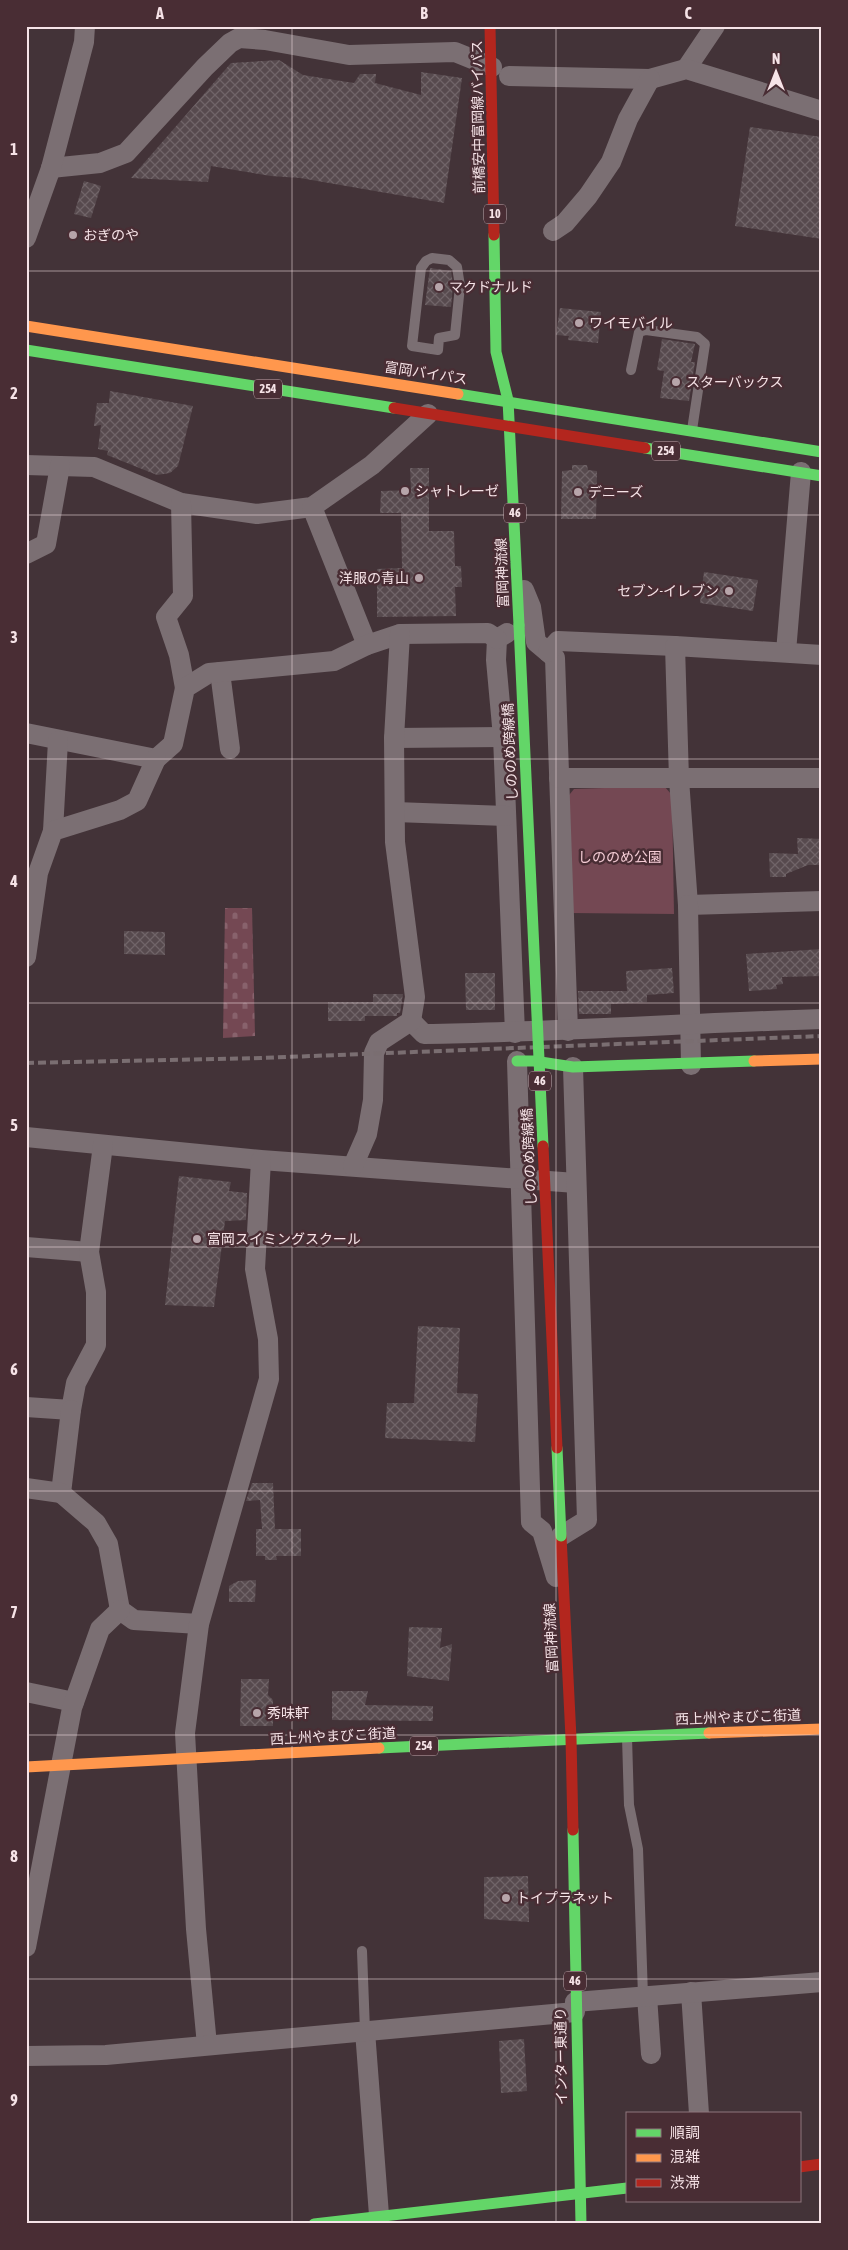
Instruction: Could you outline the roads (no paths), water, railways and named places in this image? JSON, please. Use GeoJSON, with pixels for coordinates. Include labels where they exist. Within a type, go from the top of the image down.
{"type":"FeatureCollection","features":[{"type":"Feature","properties":{"kind":"main road","name":"前橋安中富岡線バイパス"},"geometry":{"type":"LineString","coordinates":[[490,26],[505,73],[496,352],[508,400]]}},
{"type":"Feature","properties":{"kind":"main road","name":"富岡バイパス"},"geometry":{"type":"LineString","coordinates":[[26,326],[508,400],[822,452]]}},
{"type":"Feature","properties":{"kind":"main road","name":"254"},"geometry":{"type":"LineString","coordinates":[[26,350],[822,476]]}},
{"type":"Feature","properties":{"kind":"main road"},"geometry":{"type":"LineString","coordinates":[[508,400],[513,366]]}},
{"type":"Feature","properties":{"kind":"main road","name":"富岡神流線"},"geometry":{"type":"LineString","coordinates":[[508,400],[519,625]]}},
{"type":"Feature","properties":{"kind":"main road","name":"しののめ跨線橋"},"geometry":{"type":"LineString","coordinates":[[519,625],[561,1536]]}},
{"type":"Feature","properties":{"kind":"main road"},"geometry":{"type":"LineString","coordinates":[[517,1061],[534,1061],[573,1067],[691,1065],[822,1059]]}},
{"type":"Feature","properties":{"kind":"main road","name":"富岡神流線"},"geometry":{"type":"LineString","coordinates":[[561,1536],[571,1738]]}},
{"type":"Feature","properties":{"kind":"main road","name":"西上州やまびこ街道"},"geometry":{"type":"LineString","coordinates":[[26,1767],[571,1738],[822,1729]]}},
{"type":"Feature","properties":{"kind":"main road","name":"インター東通り"},"geometry":{"type":"LineString","coordinates":[[571,1738],[580,2224]]}},
{"type":"Feature","properties":{"kind":"main road"},"geometry":{"type":"LineString","coordinates":[[800,2167],[822,2164]]}},
{"type":"Feature","properties":{"kind":"main road"},"geometry":{"type":"LineString","coordinates":[[314,2224],[379,2215],[626,2188]]}},
{"type":"Feature","properties":{"kind":"street"},"geometry":{"type":"LineString","coordinates":[[26,238],[51,168],[84,42],[85,26]]}},
{"type":"Feature","properties":{"kind":"street"},"geometry":{"type":"LineString","coordinates":[[686,69],[715,26]]}},
{"type":"Feature","properties":{"kind":"street"},"geometry":{"type":"LineString","coordinates":[[51,168],[100,164],[126,153],[204,67],[230,43],[239,38],[265,40],[349,55],[455,52],[505,73],[650,80],[686,69],[822,111]]}},
{"type":"Feature","properties":{"kind":"street"},"geometry":{"type":"LineString","coordinates":[[553,231],[565,223],[588,196],[611,162],[628,120],[650,80]]}},
{"type":"Feature","properties":{"kind":"street"},"geometry":{"type":"LineString","coordinates":[[26,464],[94,467],[181,503],[257,514],[312,507],[372,465],[428,414]]}},
{"type":"Feature","properties":{"kind":"street"},"geometry":{"type":"LineString","coordinates":[[26,554],[46,544],[60,466]]}},
{"type":"Feature","properties":{"kind":"street"},"geometry":{"type":"LineString","coordinates":[[786,652],[801,472]]}},
{"type":"Feature","properties":{"kind":"street"},"geometry":{"type":"LineString","coordinates":[[53,830],[120,810],[138,801],[156,759],[173,744],[186,688],[179,656],[166,617],[183,596],[181,503]]}},
{"type":"Feature","properties":{"kind":"street"},"geometry":{"type":"LineString","coordinates":[[312,507],[367,645]]}},
{"type":"Feature","properties":{"kind":"street"},"geometry":{"type":"LineString","coordinates":[[518,577],[531,607],[536,642],[555,658],[568,1031]]}},
{"type":"Feature","properties":{"kind":"street"},"geometry":{"type":"LineString","coordinates":[[497,639],[519,625]]}},
{"type":"Feature","properties":{"kind":"street"},"geometry":{"type":"LineString","coordinates":[[186,688],[209,673],[334,660],[367,645],[400,634],[488,633],[497,639]]}},
{"type":"Feature","properties":{"kind":"street"},"geometry":{"type":"LineString","coordinates":[[354,1166],[367,1134],[372,1100],[374,1053],[379,1042],[411,1021],[415,997],[395,842],[394,738],[400,634]]}},
{"type":"Feature","properties":{"kind":"street"},"geometry":{"type":"LineString","coordinates":[[497,639],[496,660],[503,737],[515,1032]]}},
{"type":"Feature","properties":{"kind":"street"},"geometry":{"type":"LineString","coordinates":[[548,652],[558,641],[822,655]]}},
{"type":"Feature","properties":{"kind":"street"},"geometry":{"type":"LineString","coordinates":[[675,646],[679,779],[688,905],[691,1065]]}},
{"type":"Feature","properties":{"kind":"street"},"geometry":{"type":"LineString","coordinates":[[220,672],[230,749]]}},
{"type":"Feature","properties":{"kind":"street"},"geometry":{"type":"LineString","coordinates":[[26,733],[58,741],[156,759]]}},
{"type":"Feature","properties":{"kind":"street"},"geometry":{"type":"LineString","coordinates":[[394,738],[503,737]]}},
{"type":"Feature","properties":{"kind":"street"},"geometry":{"type":"LineString","coordinates":[[26,957],[29,922],[38,873],[53,830],[58,741]]}},
{"type":"Feature","properties":{"kind":"street"},"geometry":{"type":"LineString","coordinates":[[559,778],[822,778]]}},
{"type":"Feature","properties":{"kind":"street"},"geometry":{"type":"LineString","coordinates":[[395,812],[506,816]]}},
{"type":"Feature","properties":{"kind":"street"},"geometry":{"type":"LineString","coordinates":[[688,905],[822,901]]}},
{"type":"Feature","properties":{"kind":"street"},"geometry":{"type":"LineString","coordinates":[[411,1021],[424,1034],[568,1031],[689,1023],[822,1018]]}},
{"type":"Feature","properties":{"kind":"street"},"geometry":{"type":"LineString","coordinates":[[517,1061],[531,1522],[542,1531],[565,1608]]}},
{"type":"Feature","properties":{"kind":"street"},"geometry":{"type":"LineString","coordinates":[[561,1536],[587,1520],[573,1067]]}},
{"type":"Feature","properties":{"kind":"street"},"geometry":{"type":"LineString","coordinates":[[26,1137],[261,1160],[576,1184]]}},
{"type":"Feature","properties":{"kind":"street"},"geometry":{"type":"LineString","coordinates":[[61,1493],[76,1383],[96,1346],[96,1292],[89,1252],[104,1145]]}},
{"type":"Feature","properties":{"kind":"street"},"geometry":{"type":"LineString","coordinates":[[207,2046],[196,1929],[185,1760],[186,1724],[199,1624],[269,1379],[268,1339],[255,1269],[261,1160]]}},
{"type":"Feature","properties":{"kind":"street"},"geometry":{"type":"LineString","coordinates":[[26,1247],[89,1252]]}},
{"type":"Feature","properties":{"kind":"street"},"geometry":{"type":"LineString","coordinates":[[26,1407],[71,1410]]}},
{"type":"Feature","properties":{"kind":"street"},"geometry":{"type":"LineString","coordinates":[[26,1488],[61,1493],[96,1523],[108,1544],[120,1610],[134,1620],[199,1624]]}},
{"type":"Feature","properties":{"kind":"street"},"geometry":{"type":"LineString","coordinates":[[26,1947],[60,1765],[74,1702],[100,1630],[120,1610]]}},
{"type":"Feature","properties":{"kind":"street"},"geometry":{"type":"LineString","coordinates":[[26,1692],[74,1702]]}},
{"type":"Feature","properties":{"kind":"street"},"geometry":{"type":"LineString","coordinates":[[26,2056],[106,2055],[207,2046],[365,2031],[575,2007],[645,1996],[822,1982]]}},
{"type":"Feature","properties":{"kind":"street"},"geometry":{"type":"LineString","coordinates":[[690,1992],[699,2112]]}},
{"type":"Feature","properties":{"kind":"street"},"geometry":{"type":"LineString","coordinates":[[645,1996],[651,2054]]}},
{"type":"Feature","properties":{"kind":"street"},"geometry":{"type":"LineString","coordinates":[[365,2031],[379,2215]]}},
{"type":"Feature","properties":{"kind":"lane"},"geometry":{"type":"LineString","coordinates":[[432,258],[449,260],[457,267],[459,277],[455,334],[439,338],[438,350],[412,346],[421,268],[426,261],[432,258]]}},
{"type":"Feature","properties":{"kind":"lane"},"geometry":{"type":"LineString","coordinates":[[631,370],[639,332],[646,330],[698,337],[706,344],[692,430]]}},
{"type":"Feature","properties":{"kind":"lane"},"geometry":{"type":"LineString","coordinates":[[627,1736],[628,1805],[638,1849],[645,1996]]}},
{"type":"Feature","properties":{"kind":"lane"},"geometry":{"type":"LineString","coordinates":[[362,1951],[365,2031]]}},
{"type":"Feature","properties":{"kind":"railway"},"geometry":{"type":"LineString","coordinates":[[26,1063],[261,1058],[822,1036]]}},
{"type":"Feature","properties":{"kind":"place","name":"おぎのや"},"geometry":{"type":"Point","coordinates":[73,235]}},
{"type":"Feature","properties":{"kind":"place","name":"マクドナルド"},"geometry":{"type":"Point","coordinates":[439,287]}},
{"type":"Feature","properties":{"kind":"place","name":"ワイモバイル"},"geometry":{"type":"Point","coordinates":[579,323]}},
{"type":"Feature","properties":{"kind":"place","name":"スターバックス"},"geometry":{"type":"Point","coordinates":[676,382]}},
{"type":"Feature","properties":{"kind":"place","name":"シャトレーゼ"},"geometry":{"type":"Point","coordinates":[405,491]}},
{"type":"Feature","properties":{"kind":"place","name":"デニーズ"},"geometry":{"type":"Point","coordinates":[578,492]}},
{"type":"Feature","properties":{"kind":"place","name":"洋服の青山"},"geometry":{"type":"Point","coordinates":[419,578]}},
{"type":"Feature","properties":{"kind":"place","name":"セブン-イレブン"},"geometry":{"type":"Point","coordinates":[729,591]}},
{"type":"Feature","properties":{"kind":"place","name":"富岡スイミングスクール"},"geometry":{"type":"Point","coordinates":[197,1239]}},
{"type":"Feature","properties":{"kind":"place","name":"秀味軒"},"geometry":{"type":"Point","coordinates":[257,1713]}},
{"type":"Feature","properties":{"kind":"place","name":"トイプラネット"},"geometry":{"type":"Point","coordinates":[506,1898]}},
{"type":"Feature","properties":{"kind":"park label","name":"しののめ公園"},"geometry":{"type":"Point","coordinates":[620,857]}}]}
